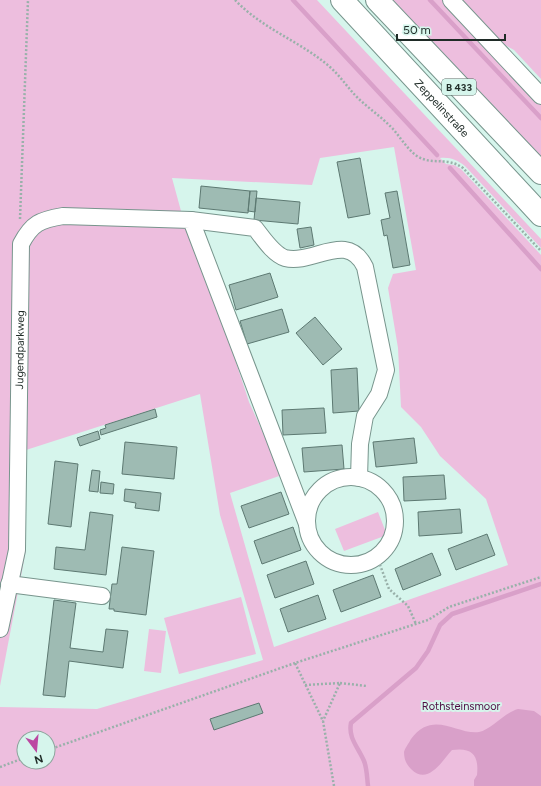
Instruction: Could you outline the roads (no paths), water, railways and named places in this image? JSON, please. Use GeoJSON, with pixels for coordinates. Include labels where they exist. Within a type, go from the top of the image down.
{"type":"FeatureCollection","features":[{"type":"Feature","properties":{"kind":"highway","name":"Zeppelinstraße"},"geometry":{"type":"LineString","coordinates":[[342,0],[541,215]]}},
{"type":"Feature","properties":{"kind":"highway","name":"B 433"},"geometry":{"type":"LineString","coordinates":[[377,0],[541,173]]}},
{"type":"Feature","properties":{"kind":"street"},"geometry":{"type":"LineString","coordinates":[[451,0],[541,96]]}},
{"type":"Feature","properties":{"kind":"street","name":"Jugendparkweg"},"geometry":{"type":"LineString","coordinates":[[0,629],[16,550],[21,244],[28,230],[37,223],[63,216],[188,220]]}},
{"type":"Feature","properties":{"kind":"street"},"geometry":{"type":"LineString","coordinates":[[307,524],[308,509],[315,496],[325,485],[338,478],[352,477],[359,478],[367,479],[380,487],[390,498],[395,511],[396,526],[392,540],[384,553],[377,558],[358,566],[343,566],[329,560],[318,551],[310,538],[307,524],[188,220],[255,228],[271,248],[284,257],[299,259],[331,250],[348,250],[360,257],[365,267],[386,370],[379,394],[365,416],[360,444],[359,478]]}},
{"type":"Feature","properties":{"kind":"street"},"geometry":{"type":"LineString","coordinates":[[9,584],[102,596]]}},
{"type":"Feature","properties":{"kind":"waterway"},"geometry":{"type":"LineString","coordinates":[[293,0],[437,155]]}},
{"type":"Feature","properties":{"kind":"waterway"},"geometry":{"type":"LineString","coordinates":[[430,0],[541,118]]}},
{"type":"Feature","properties":{"kind":"waterway"},"geometry":{"type":"LineString","coordinates":[[450,168],[541,269]]}},
{"type":"Feature","properties":{"kind":"waterway"},"geometry":{"type":"LineString","coordinates":[[368,786],[365,764],[352,738],[350,728],[351,723],[416,668],[428,651],[440,625],[452,614],[541,584]]}},
{"type":"Feature","properties":{"kind":"park label","name":"Rothsteinsmoor"},"geometry":{"type":"Point","coordinates":[461,706]}}]}
